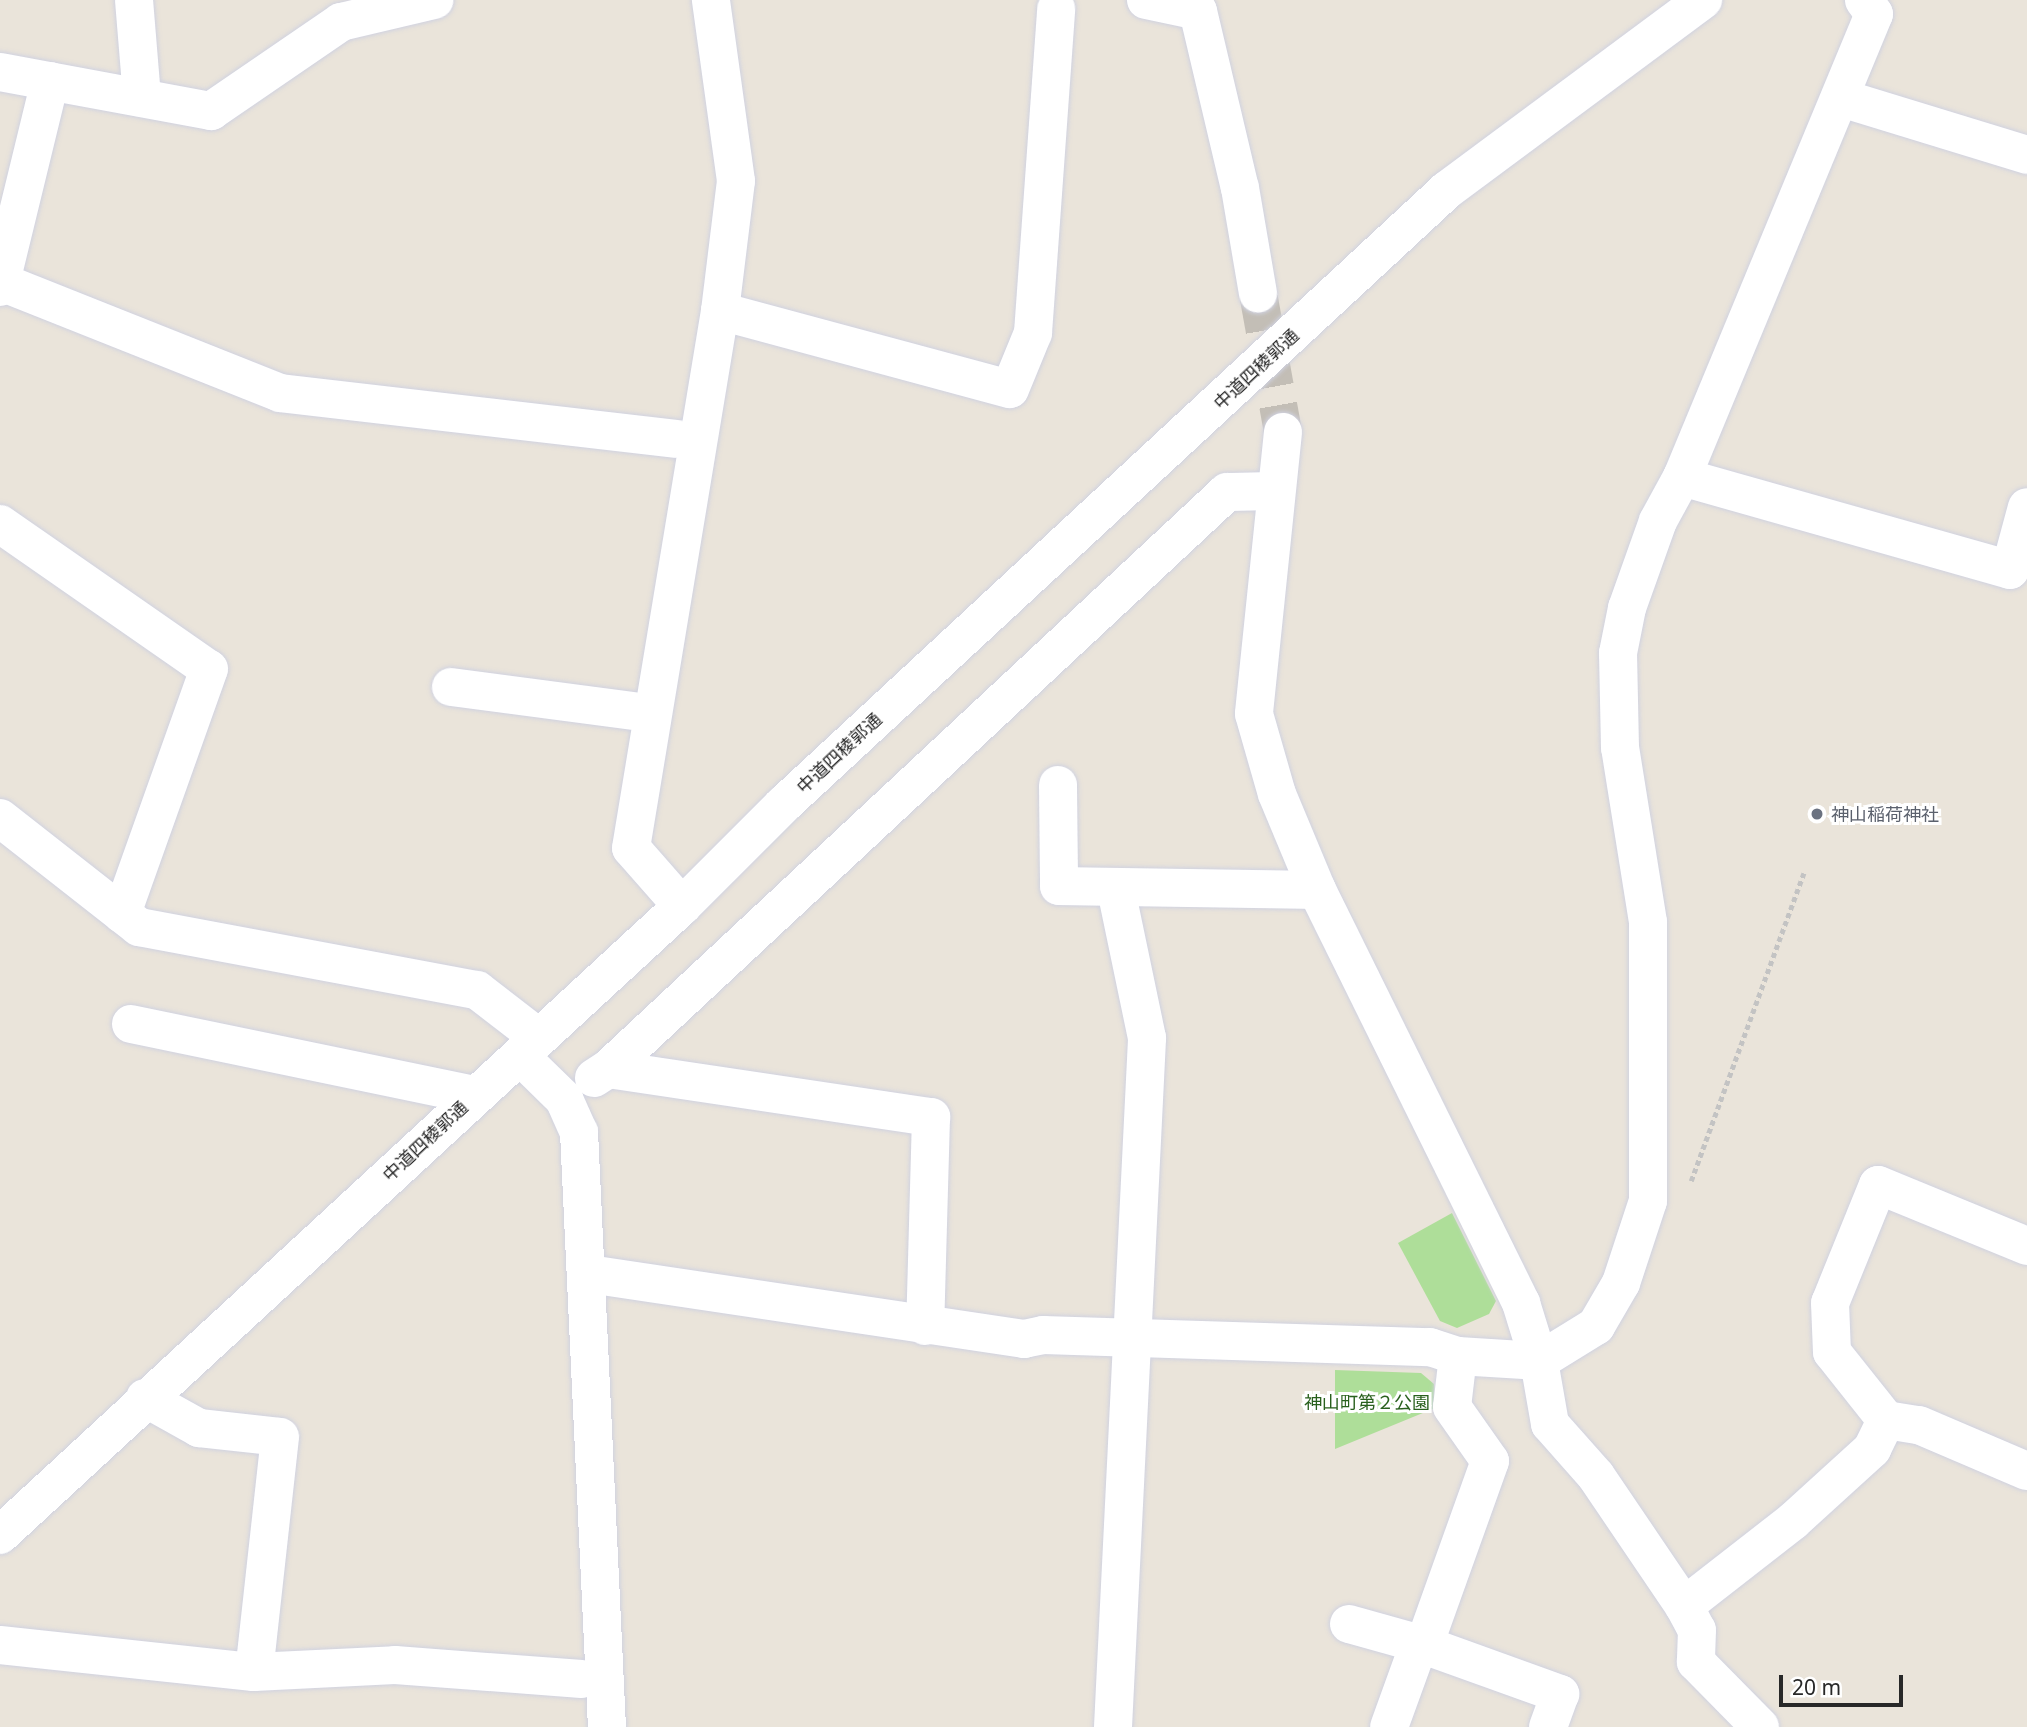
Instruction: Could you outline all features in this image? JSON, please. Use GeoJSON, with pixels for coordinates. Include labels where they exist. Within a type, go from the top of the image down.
{"type":"FeatureCollection","features":[{"type":"Feature","properties":{"kind":"street"},"geometry":{"type":"LineString","coordinates":[[134,0],[142,98]]}},
{"type":"Feature","properties":{"kind":"street"},"geometry":{"type":"LineString","coordinates":[[0,72],[211,111],[341,22],[434,0]]}},
{"type":"Feature","properties":{"kind":"street"},"geometry":{"type":"LineString","coordinates":[[682,906],[631,848],[720,311],[736,181],[712,0]]}},
{"type":"Feature","properties":{"kind":"street"},"geometry":{"type":"LineString","coordinates":[[1146,0],[1198,11],[1240,188],[1258,293]]}},
{"type":"Feature","properties":{"kind":"street","name":"中道四稜郭通"},"geometry":{"type":"LineString","coordinates":[[0,1535],[145,1398],[682,906],[783,805],[1447,190],[1703,0]]}},
{"type":"Feature","properties":{"kind":"street"},"geometry":{"type":"LineString","coordinates":[[589,1274],[1024,1339],[1043,1335],[1430,1347],[1458,1356],[1539,1361],[1596,1326],[1621,1283],[1648,1201],[1648,922],[1620,748],[1618,653],[1627,608],[1658,520],[1682,477],[1874,14],[1864,0]]}},
{"type":"Feature","properties":{"kind":"street"},"geometry":{"type":"LineString","coordinates":[[720,311],[1010,389],[1033,333],[1056,9]]}},
{"type":"Feature","properties":{"kind":"street"},"geometry":{"type":"LineString","coordinates":[[50,81],[0,285],[280,393],[676,439]]}},
{"type":"Feature","properties":{"kind":"street"},"geometry":{"type":"LineString","coordinates":[[1841,98],[2027,155]]}},
{"type":"Feature","properties":{"kind":"street"},"geometry":{"type":"LineString","coordinates":[[1283,432],[1254,714],[1277,794],[1317,890],[1521,1303],[1539,1361],[1550,1424],[1596,1476],[1684,1606],[1697,1630],[1696,1662],[1759,1727]]}},
{"type":"Feature","properties":{"kind":"street"},"geometry":{"type":"LineString","coordinates":[[1682,477],[2010,570],[2027,507]]}},
{"type":"Feature","properties":{"kind":"street"},"geometry":{"type":"LineString","coordinates":[[564,1099],[608,1069],[1227,492],[1276,491]]}},
{"type":"Feature","properties":{"kind":"street"},"geometry":{"type":"LineString","coordinates":[[0,524],[209,669],[122,914]]}},
{"type":"Feature","properties":{"kind":"street"},"geometry":{"type":"LineString","coordinates":[[451,687],[633,711]]}},
{"type":"Feature","properties":{"kind":"street"},"geometry":{"type":"LineString","coordinates":[[1058,785],[1059,886],[1116,889],[1317,890]]}},
{"type":"Feature","properties":{"kind":"street"},"geometry":{"type":"LineString","coordinates":[[0,818],[139,927],[477,990],[529,1047],[564,1099],[579,1132],[589,1274],[607,1727]]}},
{"type":"Feature","properties":{"kind":"street"},"geometry":{"type":"LineString","coordinates":[[1113,1727],[1147,1038],[1116,889]]}},
{"type":"Feature","properties":{"kind":"street"},"geometry":{"type":"LineString","coordinates":[[131,1024],[475,1095]]}},
{"type":"Feature","properties":{"kind":"street"},"geometry":{"type":"LineString","coordinates":[[608,1069],[932,1117],[925,1326]]}},
{"type":"Feature","properties":{"kind":"street"},"geometry":{"type":"LineString","coordinates":[[2027,1246],[1878,1185],[1830,1303],[1832,1352],[1886,1420],[1919,1425],[2027,1471]]}},
{"type":"Feature","properties":{"kind":"street"},"geometry":{"type":"LineString","coordinates":[[1389,1727],[1413,1658],[1424,1645],[1490,1461],[1452,1407],[1458,1356]]}},
{"type":"Feature","properties":{"kind":"street"},"geometry":{"type":"LineString","coordinates":[[145,1398],[199,1428],[280,1437],[254,1672]]}},
{"type":"Feature","properties":{"kind":"street"},"geometry":{"type":"LineString","coordinates":[[1684,1606],[1793,1521],[1872,1450],[1886,1420]]}},
{"type":"Feature","properties":{"kind":"street"},"geometry":{"type":"LineString","coordinates":[[1349,1624],[1424,1645],[1560,1694],[1548,1727]]}},
{"type":"Feature","properties":{"kind":"street"},"geometry":{"type":"LineString","coordinates":[[0,1645],[254,1672],[395,1665],[581,1679]]}},
{"type":"Feature","properties":{"kind":"path"},"geometry":{"type":"LineString","coordinates":[[1689,1185],[1804,873]]}},
{"type":"Feature","properties":{"kind":"green space"},"geometry":{"type":"Polygon","coordinates":[[[1452,1213],[1496,1301],[1489,1314],[1457,1328],[1440,1321],[1398,1243],[1452,1213]]]}},
{"type":"Feature","properties":{"kind":"green space","name":"神山町第２公園"},"geometry":{"type":"Polygon","coordinates":[[[1335,1370],[1421,1373],[1434,1384],[1435,1408],[1335,1449],[1335,1370]]]}},
{"type":"Feature","properties":{"kind":"tunnel"},"geometry":{"type":"LineString","coordinates":[[1258,293],[1283,432]]}},
{"type":"Feature","properties":{"kind":"place","name":"神山稲荷神社"},"geometry":{"type":"Point","coordinates":[1817,814]}}]}
